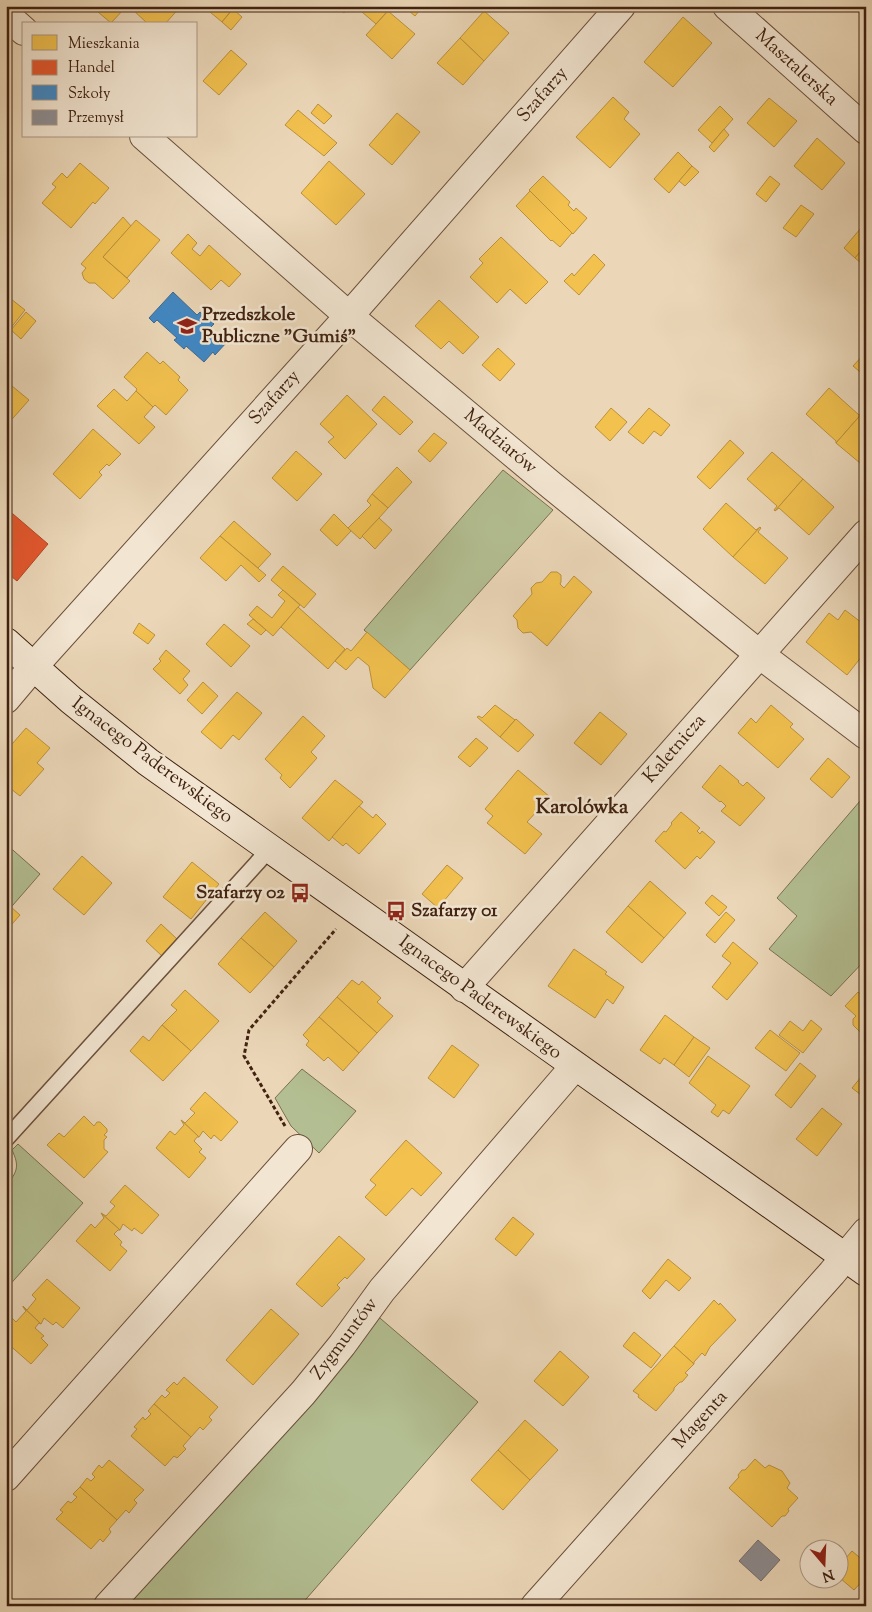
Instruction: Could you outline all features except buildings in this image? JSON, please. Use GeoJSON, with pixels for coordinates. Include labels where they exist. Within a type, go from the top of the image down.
{"type":"FeatureCollection","features":[{"type":"Feature","properties":{"kind":"street","name":"Szafarzy"},"geometry":{"type":"LineString","coordinates":[[6,699],[349,316],[621,6]]}},
{"type":"Feature","properties":{"kind":"street","name":"Masztalerska"},"geometry":{"type":"LineString","coordinates":[[726,6],[866,130]]}},
{"type":"Feature","properties":{"kind":"street"},"geometry":{"type":"LineString","coordinates":[[6,16],[22,29]]}},
{"type":"Feature","properties":{"kind":"street","name":"Madziarów"},"geometry":{"type":"LineString","coordinates":[[146,138],[349,316],[551,485],[759,654],[866,735]]}},
{"type":"Feature","properties":{"kind":"street","name":"Kaletnicza"},"geometry":{"type":"LineString","coordinates":[[464,988],[866,534]]}},
{"type":"Feature","properties":{"kind":"street","name":"Ignacego Paderewskiego"},"geometry":{"type":"LineString","coordinates":[[6,642],[33,667],[148,762],[855,1265]]}},
{"type":"Feature","properties":{"kind":"street","name":"Zygmuntów"},"geometry":{"type":"LineString","coordinates":[[108,1606],[303,1393],[342,1345],[382,1290],[575,1066]]}},
{"type":"Feature","properties":{"kind":"street"},"geometry":{"type":"LineString","coordinates":[[6,1477],[298,1150]]}},
{"type":"Feature","properties":{"kind":"street","name":"Magenta"},"geometry":{"type":"LineString","coordinates":[[541,1603],[855,1265],[866,1232]]}},
{"type":"Feature","properties":{"kind":"lane"},"geometry":{"type":"LineString","coordinates":[[6,1139],[270,848]]}},
{"type":"Feature","properties":{"kind":"path"},"geometry":{"type":"LineString","coordinates":[[298,1150],[244,1056],[249,1030],[342,922]]}},
{"type":"Feature","properties":{"kind":"green space"},"geometry":{"type":"Polygon","coordinates":[[[503,470],[553,510],[410,670],[364,630],[503,470]]]}},
{"type":"Feature","properties":{"kind":"green space"},"geometry":{"type":"Polygon","coordinates":[[[866,794],[866,959],[831,996],[769,949],[797,916],[777,898],[866,794]]]}},
{"type":"Feature","properties":{"kind":"green space"},"geometry":{"type":"Polygon","coordinates":[[[6,844],[40,874],[6,913],[6,844]]]}},
{"type":"Feature","properties":{"kind":"green space"},"geometry":{"type":"Polygon","coordinates":[[[302,1069],[356,1111],[319,1153],[291,1126],[275,1098],[302,1069]]]}},
{"type":"Feature","properties":{"kind":"green space"},"geometry":{"type":"Polygon","coordinates":[[[18,1144],[83,1203],[6,1289],[6,1186],[16,1169],[17,1165],[12,1150],[18,1144]]]}},
{"type":"Feature","properties":{"kind":"green space"},"geometry":{"type":"Polygon","coordinates":[[[374,1313],[478,1402],[300,1606],[127,1606],[374,1313]]]}},
{"type":"Feature","properties":{"kind":"place","name":"Przedszkole Publiczne \"Gumiś\""},"geometry":{"type":"Point","coordinates":[187,326]}},
{"type":"Feature","properties":{"kind":"place","name":"Szafarzy 02"},"geometry":{"type":"Point","coordinates":[300,893]}},
{"type":"Feature","properties":{"kind":"place","name":"Szafarzy 01"},"geometry":{"type":"Point","coordinates":[396,911]}},
{"type":"Feature","properties":{"kind":"district","name":"Karolówka"},"geometry":{"type":"Point","coordinates":[582,808]}}]}
